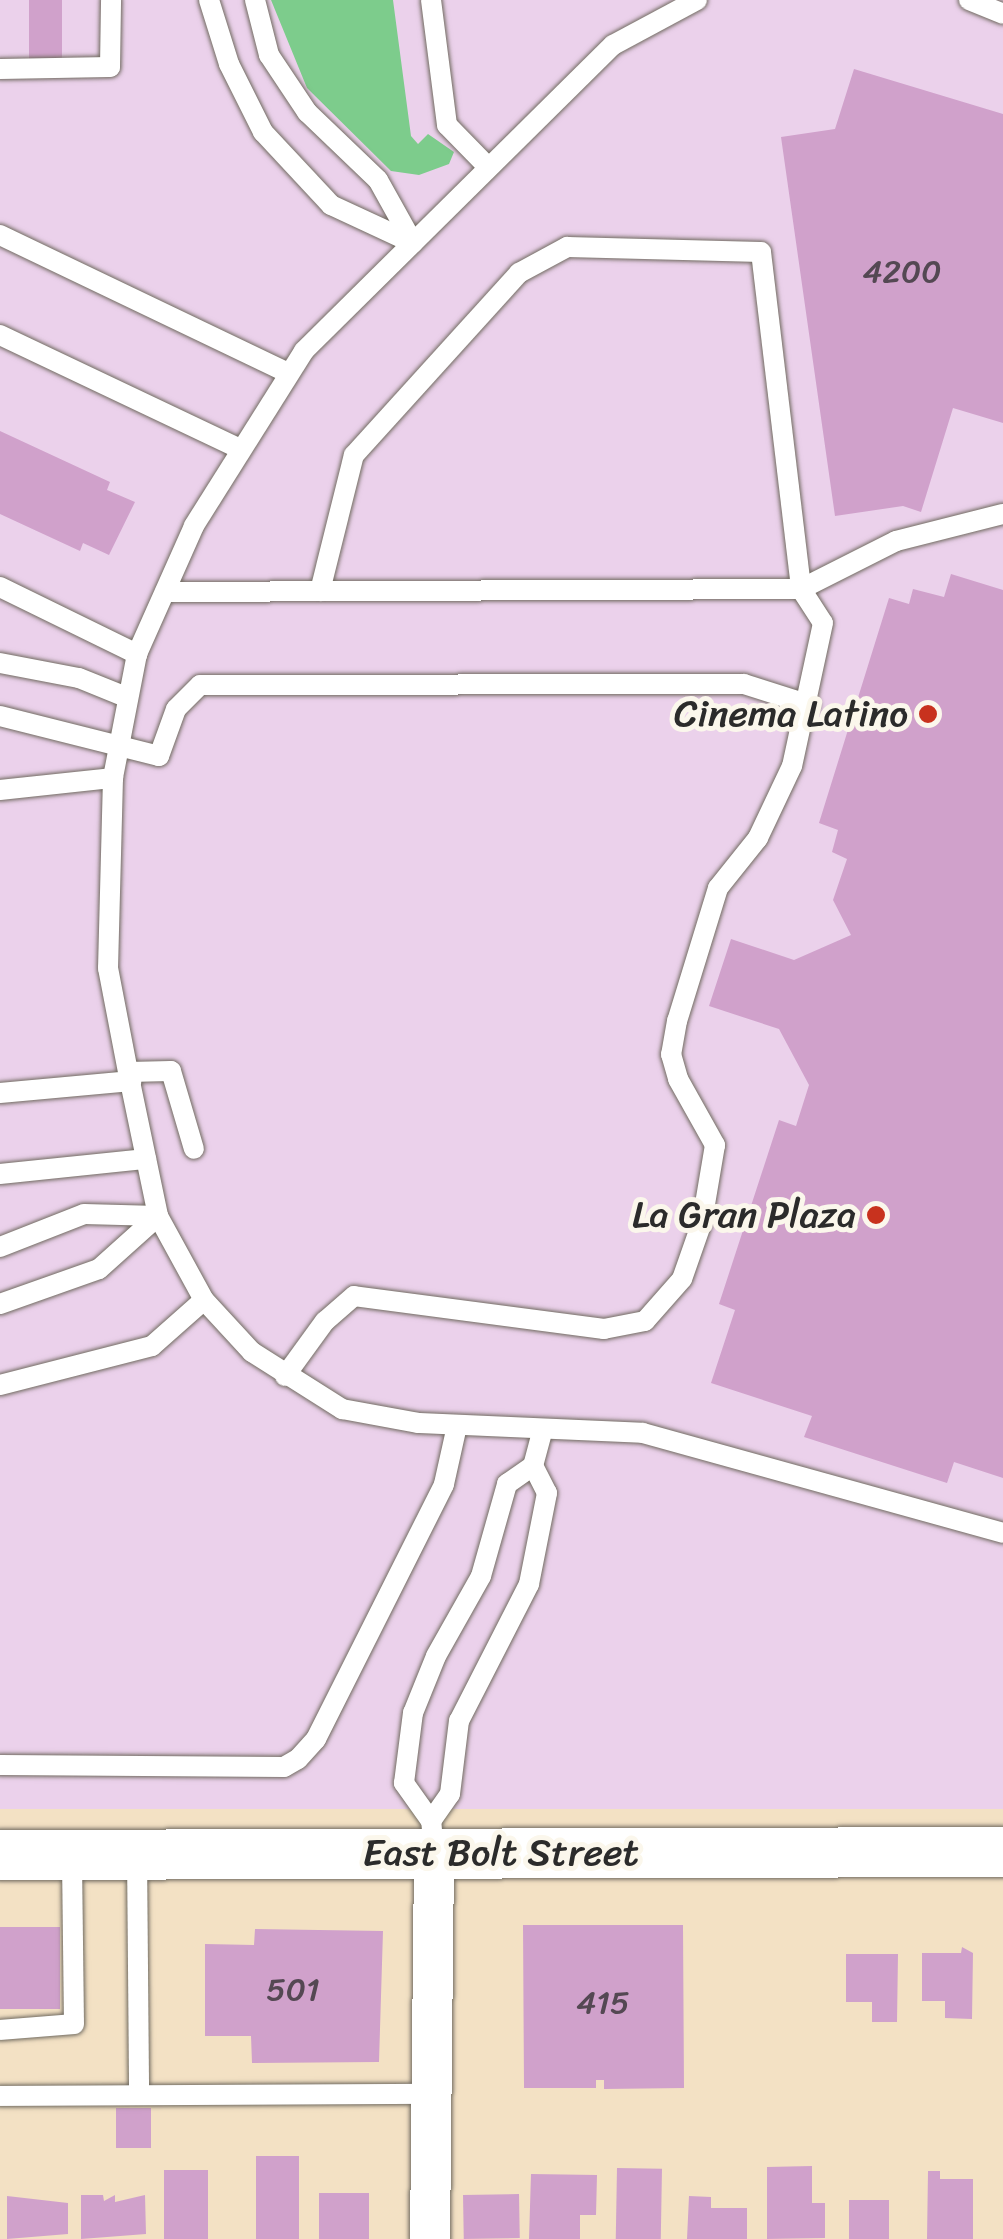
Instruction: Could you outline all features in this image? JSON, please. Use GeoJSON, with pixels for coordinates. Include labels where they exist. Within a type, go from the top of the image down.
{"type":"FeatureCollection","features":[{"type":"Feature","properties":{"kind":"street","name":"East Bolt Street"},"geometry":{"type":"LineString","coordinates":[[0,1855],[136,1853],[432,1837],[1003,1852]]}},
{"type":"Feature","properties":{"kind":"street"},"geometry":{"type":"LineString","coordinates":[[430,2239],[432,1837]]}},
{"type":"Feature","properties":{"kind":"lane"},"geometry":{"type":"LineString","coordinates":[[0,69],[110,66],[112,0]]}},
{"type":"Feature","properties":{"kind":"lane"},"geometry":{"type":"LineString","coordinates":[[209,0],[229,64],[263,132],[331,204],[412,243]]}},
{"type":"Feature","properties":{"kind":"lane"},"geometry":{"type":"LineString","coordinates":[[254,0],[269,55],[307,112],[378,180],[412,243]]}},
{"type":"Feature","properties":{"kind":"lane"},"geometry":{"type":"LineString","coordinates":[[431,0],[446,126],[487,166]]}},
{"type":"Feature","properties":{"kind":"lane"},"geometry":{"type":"LineString","coordinates":[[698,0],[616,42],[487,166],[288,372],[238,448],[165,592],[136,654],[113,778],[108,968],[146,1160],[158,1216],[204,1300],[252,1352],[342,1410],[456,1426],[643,1433],[1003,1534]]}},
{"type":"Feature","properties":{"kind":"lane"},"geometry":{"type":"LineString","coordinates":[[970,0],[1003,14]]}},
{"type":"Feature","properties":{"kind":"lane"},"geometry":{"type":"LineString","coordinates":[[0,235],[288,372]]}},
{"type":"Feature","properties":{"kind":"lane"},"geometry":{"type":"LineString","coordinates":[[285,1376],[325,1321],[354,1296],[604,1328],[645,1321],[682,1279],[702,1222],[715,1145],[678,1079],[671,1054],[677,1021],[718,888],[758,838],[792,766],[810,705],[823,623],[801,589],[761,252],[566,247],[519,273],[354,455],[320,591]]}},
{"type":"Feature","properties":{"kind":"lane"},"geometry":{"type":"LineString","coordinates":[[0,335],[238,448]]}},
{"type":"Feature","properties":{"kind":"lane"},"geometry":{"type":"LineString","coordinates":[[165,592],[801,589],[896,540],[1003,514]]}},
{"type":"Feature","properties":{"kind":"lane"},"geometry":{"type":"LineString","coordinates":[[0,588],[136,654]]}},
{"type":"Feature","properties":{"kind":"lane"},"geometry":{"type":"LineString","coordinates":[[0,663],[79,678],[126,697]]}},
{"type":"Feature","properties":{"kind":"lane"},"geometry":{"type":"LineString","coordinates":[[0,716],[158,756],[180,702],[200,685],[744,684],[810,705]]}},
{"type":"Feature","properties":{"kind":"lane"},"geometry":{"type":"LineString","coordinates":[[0,790],[113,778]]}},
{"type":"Feature","properties":{"kind":"lane"},"geometry":{"type":"LineString","coordinates":[[0,1093],[171,1071],[194,1149]]}},
{"type":"Feature","properties":{"kind":"lane"},"geometry":{"type":"LineString","coordinates":[[0,1174],[146,1160]]}},
{"type":"Feature","properties":{"kind":"lane"},"geometry":{"type":"LineString","coordinates":[[0,1246],[84,1214],[158,1216]]}},
{"type":"Feature","properties":{"kind":"lane"},"geometry":{"type":"LineString","coordinates":[[0,1304],[99,1268],[158,1216]]}},
{"type":"Feature","properties":{"kind":"lane"},"geometry":{"type":"LineString","coordinates":[[0,1384],[152,1346],[204,1300]]}},
{"type":"Feature","properties":{"kind":"lane"},"geometry":{"type":"LineString","coordinates":[[0,1765],[284,1767],[298,1759],[316,1739],[444,1484],[456,1426]]}},
{"type":"Feature","properties":{"kind":"lane"},"geometry":{"type":"LineString","coordinates":[[432,1837],[404,1784],[413,1713],[436,1656],[482,1576],[507,1484],[533,1466],[542,1432]]}},
{"type":"Feature","properties":{"kind":"lane"},"geometry":{"type":"LineString","coordinates":[[432,1837],[450,1794],[459,1721],[529,1584],[546,1493],[533,1466]]}},
{"type":"Feature","properties":{"kind":"lane"},"geometry":{"type":"LineString","coordinates":[[136,1853],[140,2095]]}},
{"type":"Feature","properties":{"kind":"lane"},"geometry":{"type":"LineString","coordinates":[[0,2030],[74,2024],[72,1854]]}},
{"type":"Feature","properties":{"kind":"lane"},"geometry":{"type":"LineString","coordinates":[[0,2096],[431,2094]]}},
{"type":"Feature","properties":{"kind":"shaded area","name":"La Gran Plaza"},"geometry":{"type":"Polygon","coordinates":[[[0,0],[1003,0],[1003,1809],[0,1809],[0,0]]]}},
{"type":"Feature","properties":{"kind":"green space"},"geometry":{"type":"Polygon","coordinates":[[[271,0],[393,0],[411,136],[418,144],[428,134],[454,152],[449,164],[419,175],[391,171],[307,88],[271,0]]]}},
{"type":"Feature","properties":{"kind":"building"},"geometry":{"type":"Polygon","coordinates":[[[29,0],[62,0],[62,62],[29,62],[29,0]]]}},
{"type":"Feature","properties":{"kind":"building"},"geometry":{"type":"Polygon","coordinates":[[[854,69],[1003,114],[1003,423],[953,408],[921,512],[903,506],[835,516],[781,137],[835,129],[854,69]]]}},
{"type":"Feature","properties":{"kind":"building"},"geometry":{"type":"Polygon","coordinates":[[[0,431],[110,482],[107,490],[135,502],[109,555],[83,543],[80,551],[0,514],[0,431]]]}},
{"type":"Feature","properties":{"kind":"building","name":"La Gran Plaza"},"geometry":{"type":"Polygon","coordinates":[[[951,574],[1003,590],[1003,1478],[954,1462],[947,1483],[804,1437],[812,1416],[711,1383],[735,1310],[719,1304],[779,1120],[796,1126],[809,1085],[779,1029],[709,1006],[731,939],[794,960],[851,935],[833,900],[847,859],[832,852],[838,830],[819,823],[889,598],[909,604],[913,589],[944,597],[951,574]]]}},
{"type":"Feature","properties":{"kind":"building"},"geometry":{"type":"Polygon","coordinates":[[[523,1925],[683,1925],[684,2088],[604,2089],[604,2080],[596,2080],[596,2088],[524,2088],[523,1925]]]}},
{"type":"Feature","properties":{"kind":"building"},"geometry":{"type":"Polygon","coordinates":[[[0,1927],[60,1927],[60,2009],[0,2009],[0,1927]]]}},
{"type":"Feature","properties":{"kind":"building"},"geometry":{"type":"Polygon","coordinates":[[[255,1929],[383,1931],[379,2062],[252,2063],[251,2036],[205,2036],[205,1944],[254,1945],[255,1929]]]}},
{"type":"Feature","properties":{"kind":"building"},"geometry":{"type":"Polygon","coordinates":[[[962,1947],[973,1953],[972,2019],[945,2018],[945,2001],[922,2001],[922,1953],[961,1953],[962,1947]]]}},
{"type":"Feature","properties":{"kind":"building"},"geometry":{"type":"Polygon","coordinates":[[[846,1954],[898,1954],[897,2022],[872,2022],[872,2002],[846,2002],[846,1954]]]}},
{"type":"Feature","properties":{"kind":"building"},"geometry":{"type":"Polygon","coordinates":[[[116,2108],[151,2108],[151,2148],[116,2148],[116,2108]]]}},
{"type":"Feature","properties":{"kind":"building"},"geometry":{"type":"Polygon","coordinates":[[[256,2156],[299,2156],[299,2239],[256,2239],[256,2156]]]}},
{"type":"Feature","properties":{"kind":"building"},"geometry":{"type":"Polygon","coordinates":[[[812,2166],[812,2203],[825,2203],[825,2238],[767,2239],[767,2167],[812,2166]]]}},
{"type":"Feature","properties":{"kind":"building"},"geometry":{"type":"Polygon","coordinates":[[[617,2168],[662,2169],[661,2239],[616,2239],[617,2168]]]}},
{"type":"Feature","properties":{"kind":"building"},"geometry":{"type":"Polygon","coordinates":[[[164,2170],[208,2170],[208,2239],[164,2239],[164,2170]]]}},
{"type":"Feature","properties":{"kind":"building"},"geometry":{"type":"Polygon","coordinates":[[[928,2171],[940,2171],[940,2179],[973,2179],[973,2239],[927,2239],[928,2171]]]}},
{"type":"Feature","properties":{"kind":"building"},"geometry":{"type":"Polygon","coordinates":[[[531,2174],[597,2175],[596,2215],[580,2215],[580,2239],[529,2239],[531,2174]]]}},
{"type":"Feature","properties":{"kind":"building"},"geometry":{"type":"Polygon","coordinates":[[[319,2193],[369,2193],[369,2239],[319,2239],[319,2193]]]}},
{"type":"Feature","properties":{"kind":"building"},"geometry":{"type":"Polygon","coordinates":[[[519,2194],[520,2238],[464,2239],[463,2195],[519,2194]]]}},
{"type":"Feature","properties":{"kind":"building"},"geometry":{"type":"Polygon","coordinates":[[[81,2195],[103,2195],[104,2201],[115,2195],[115,2202],[145,2195],[146,2234],[81,2239],[81,2195]]]}},
{"type":"Feature","properties":{"kind":"building"},"geometry":{"type":"Polygon","coordinates":[[[7,2196],[68,2203],[68,2234],[7,2239],[7,2196]]]}},
{"type":"Feature","properties":{"kind":"building"},"geometry":{"type":"Polygon","coordinates":[[[689,2196],[711,2197],[711,2208],[747,2208],[747,2239],[687,2239],[689,2196]]]}},
{"type":"Feature","properties":{"kind":"building"},"geometry":{"type":"Polygon","coordinates":[[[849,2200],[889,2200],[889,2239],[849,2239],[849,2200]]]}},
{"type":"Feature","properties":{"kind":"place","name":"Cinema Latino"},"geometry":{"type":"Point","coordinates":[928,714]}},
{"type":"Feature","properties":{"kind":"place","name":"La Gran Plaza"},"geometry":{"type":"Point","coordinates":[876,1215]}}]}
